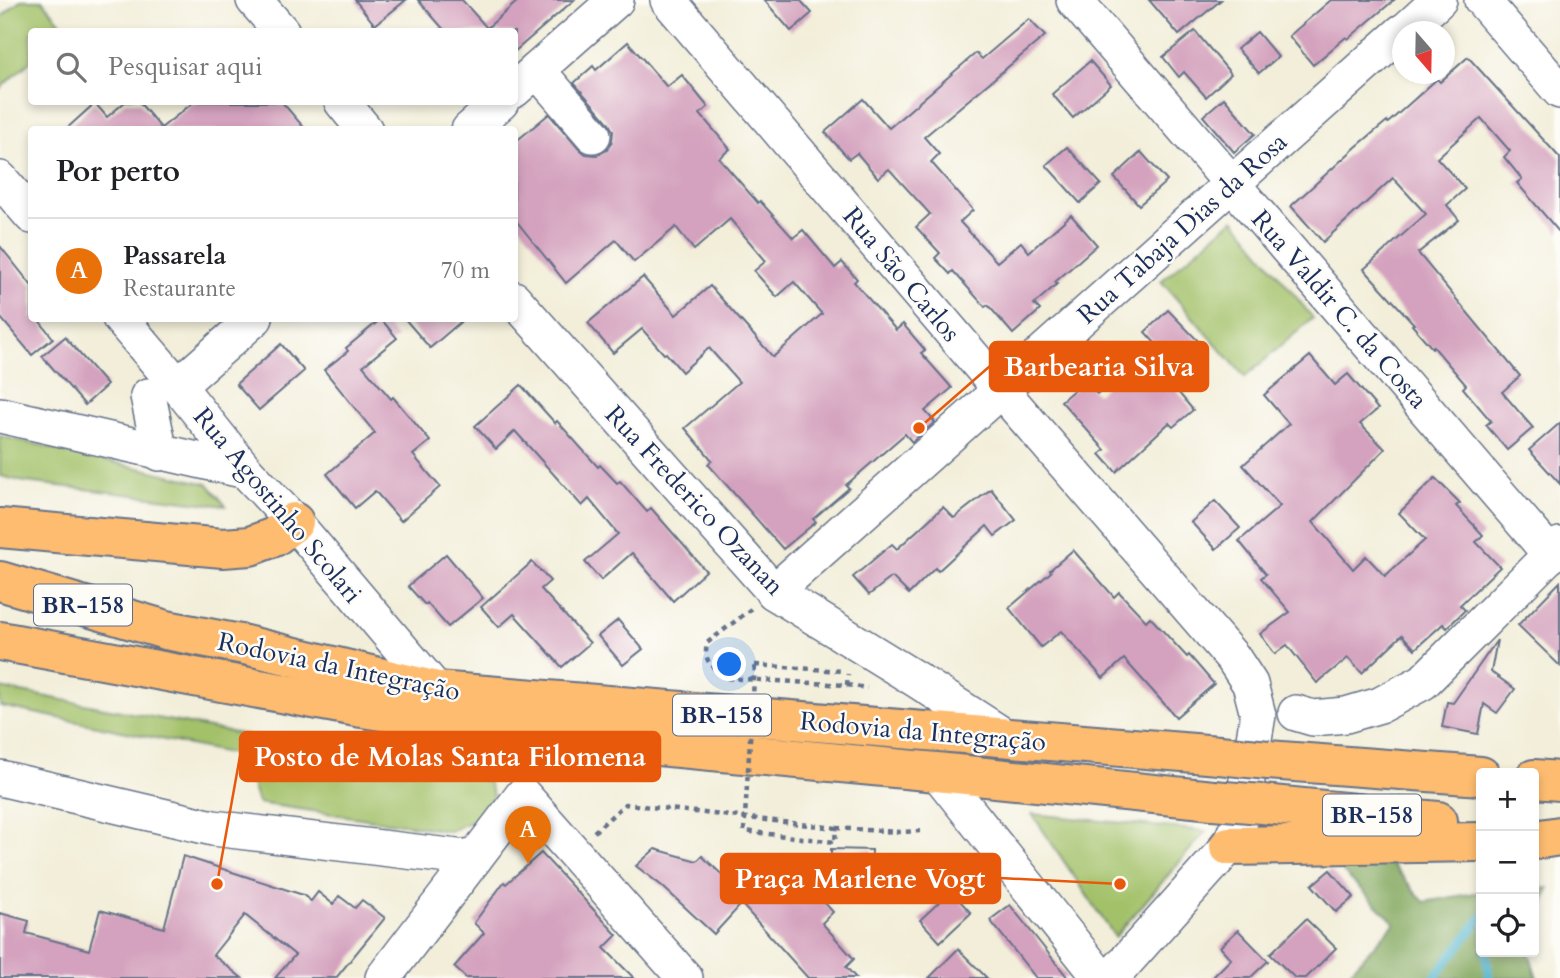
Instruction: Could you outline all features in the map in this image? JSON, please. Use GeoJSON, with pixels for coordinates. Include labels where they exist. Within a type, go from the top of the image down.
{"type":"FeatureCollection","features":[{"type":"Feature","properties":{"kind":"highway"},"geometry":{"type":"LineString","coordinates":[[0,528],[223,548],[250,546],[274,537],[294,522]]}},
{"type":"Feature","properties":{"kind":"highway","name":"Rodovia da Integração"},"geometry":{"type":"LineString","coordinates":[[0,581],[166,630],[245,645],[437,691],[1268,761],[1476,776]]}},
{"type":"Feature","properties":{"kind":"highway","name":"Rodovia da Integração"},"geometry":{"type":"LineString","coordinates":[[0,641],[362,708],[538,735],[1476,825]]}},
{"type":"Feature","properties":{"kind":"highway"},"geometry":{"type":"LineString","coordinates":[[1539,779],[1560,781]]}},
{"type":"Feature","properties":{"kind":"highway"},"geometry":{"type":"LineString","coordinates":[[1539,830],[1560,834]]}},
{"type":"Feature","properties":{"kind":"highway"},"geometry":{"type":"LineString","coordinates":[[1539,839],[1560,834]]}},
{"type":"Feature","properties":{"kind":"highway"},"geometry":{"type":"LineString","coordinates":[[1229,846],[1476,842]]}},
{"type":"Feature","properties":{"kind":"street"},"geometry":{"type":"LineString","coordinates":[[254,0],[278,28]]}},
{"type":"Feature","properties":{"kind":"street"},"geometry":{"type":"LineString","coordinates":[[593,135],[526,80],[616,0]]}},
{"type":"Feature","properties":{"kind":"street","name":"Rua São Carlos"},"geometry":{"type":"LineString","coordinates":[[668,0],[1233,658],[1250,684],[1258,715],[1240,821],[1229,846]]}},
{"type":"Feature","properties":{"kind":"street","name":"Rua Valdir C. da Costa"},"geometry":{"type":"LineString","coordinates":[[1074,0],[1232,184],[1555,550]]}},
{"type":"Feature","properties":{"kind":"street","name":"Rua Tabaja Dias da Rosa"},"geometry":{"type":"LineString","coordinates":[[1415,21],[1439,0]]}},
{"type":"Feature","properties":{"kind":"street"},"geometry":{"type":"LineString","coordinates":[[1482,0],[1560,91]]}},
{"type":"Feature","properties":{"kind":"street","name":"Rua Tabaja Dias da Rosa"},"geometry":{"type":"LineString","coordinates":[[774,592],[1392,42]]}},
{"type":"Feature","properties":{"kind":"street"},"geometry":{"type":"LineString","coordinates":[[344,105],[362,126]]}},
{"type":"Feature","properties":{"kind":"street"},"geometry":{"type":"LineString","coordinates":[[474,126],[498,105]]}},
{"type":"Feature","properties":{"kind":"street"},"geometry":{"type":"LineString","coordinates":[[0,179],[28,211]]}},
{"type":"Feature","properties":{"kind":"street","name":"Rua Frederico Ozanan"},"geometry":{"type":"LineString","coordinates":[[518,304],[774,592],[1007,738]]}},
{"type":"Feature","properties":{"kind":"street","name":"Rua Agostinho Scolari"},"geometry":{"type":"LineString","coordinates":[[122,322],[163,391],[246,471],[294,522],[437,691]]}},
{"type":"Feature","properties":{"kind":"street"},"geometry":{"type":"LineString","coordinates":[[160,453],[163,391],[250,322]]}},
{"type":"Feature","properties":{"kind":"street"},"geometry":{"type":"LineString","coordinates":[[0,415],[246,471]]}},
{"type":"Feature","properties":{"kind":"street"},"geometry":{"type":"LineString","coordinates":[[1304,715],[1346,715],[1380,705],[1423,682],[1555,550]]}},
{"type":"Feature","properties":{"kind":"street"},"geometry":{"type":"LineString","coordinates":[[937,772],[1101,978]]}},
{"type":"Feature","properties":{"kind":"street"},"geometry":{"type":"LineString","coordinates":[[0,778],[213,828],[474,859]]}},
{"type":"Feature","properties":{"kind":"street"},"geometry":{"type":"LineString","coordinates":[[383,978],[523,795],[685,978]]}},
{"type":"Feature","properties":{"kind":"street"},"geometry":{"type":"LineString","coordinates":[[1111,978],[1229,846]]}},
{"type":"Feature","properties":{"kind":"path"},"geometry":{"type":"LineString","coordinates":[[774,592],[707,643],[705,654],[710,665],[725,678],[745,679],[758,680],[848,685],[848,672],[755,665],[754,679],[754,692],[744,831],[835,842],[836,828]]}},
{"type":"Feature","properties":{"kind":"path"},"geometry":{"type":"LineString","coordinates":[[572,852],[625,804],[836,828],[920,831]]}},
{"type":"Feature","properties":{"kind":"green space"},"geometry":{"type":"Polygon","coordinates":[[[21,0],[42,0],[65,28],[28,28],[28,64],[0,88],[0,18],[21,0]]]}},
{"type":"Feature","properties":{"kind":"green space"},"geometry":{"type":"Polygon","coordinates":[[[1234,219],[1313,318],[1245,377],[1161,281],[1234,219]]]}},
{"type":"Feature","properties":{"kind":"green space"},"geometry":{"type":"Polygon","coordinates":[[[0,436],[208,484],[226,506],[25,482],[0,476],[0,436]]]}},
{"type":"Feature","properties":{"kind":"green space"},"geometry":{"type":"Polygon","coordinates":[[[0,688],[488,781],[493,795],[480,818],[449,831],[258,803],[243,756],[0,706],[0,688]]]}},
{"type":"Feature","properties":{"kind":"green space"},"geometry":{"type":"Polygon","coordinates":[[[1032,814],[1206,831],[1115,937],[1032,814]]]}},
{"type":"Feature","properties":{"kind":"green space"},"geometry":{"type":"Polygon","coordinates":[[[1384,855],[1424,902],[1476,893],[1476,957],[1531,957],[1537,978],[1344,978],[1395,923],[1335,864],[1384,855]]]}},
{"type":"Feature","properties":{"kind":"green space"},"geometry":{"type":"Polygon","coordinates":[[[1539,888],[1549,888],[1539,918],[1539,888]]]}},
{"type":"Feature","properties":{"kind":"building"},"geometry":{"type":"Polygon","coordinates":[[[355,0],[406,0],[375,25],[355,0]]]}},
{"type":"Feature","properties":{"kind":"building"},"geometry":{"type":"Polygon","coordinates":[[[418,0],[462,0],[487,28],[442,28],[418,0]]]}},
{"type":"Feature","properties":{"kind":"building"},"geometry":{"type":"Polygon","coordinates":[[[519,0],[574,0],[518,49],[518,28],[487,28],[519,0]]]}},
{"type":"Feature","properties":{"kind":"building"},"geometry":{"type":"Polygon","coordinates":[[[764,0],[800,0],[812,13],[791,31],[764,0]]]}},
{"type":"Feature","properties":{"kind":"building"},"geometry":{"type":"Polygon","coordinates":[[[1149,0],[1221,0],[1179,35],[1149,0]]]}},
{"type":"Feature","properties":{"kind":"building"},"geometry":{"type":"Polygon","coordinates":[[[1331,0],[1394,0],[1313,65],[1289,36],[1331,0]]]}},
{"type":"Feature","properties":{"kind":"building"},"geometry":{"type":"Polygon","coordinates":[[[1029,19],[1045,36],[924,137],[939,154],[931,162],[973,210],[960,222],[997,262],[1021,242],[1029,252],[1071,215],[1097,245],[1034,304],[1040,310],[1013,334],[988,305],[985,307],[953,271],[950,274],[935,258],[940,253],[916,227],[930,214],[889,169],[878,178],[857,153],[849,159],[825,132],[863,99],[889,128],[976,53],[982,59],[1029,19]]]}},
{"type":"Feature","properties":{"kind":"building"},"geometry":{"type":"Polygon","coordinates":[[[1195,31],[1231,74],[1206,97],[1184,72],[1179,77],[1163,57],[1195,31]]]}},
{"type":"Feature","properties":{"kind":"building"},"geometry":{"type":"Polygon","coordinates":[[[1257,32],[1278,57],[1259,73],[1237,49],[1257,32]]]}},
{"type":"Feature","properties":{"kind":"building"},"geometry":{"type":"Polygon","coordinates":[[[628,42],[667,87],[682,75],[708,107],[700,114],[730,149],[719,158],[793,238],[803,230],[835,268],[842,262],[857,279],[854,282],[896,330],[903,324],[925,350],[921,353],[952,388],[925,411],[935,422],[912,442],[905,434],[846,485],[849,488],[813,519],[816,522],[783,549],[708,464],[712,460],[685,428],[739,382],[709,348],[682,372],[642,329],[613,353],[588,323],[643,277],[676,315],[710,286],[773,357],[822,314],[794,282],[777,297],[754,271],[766,261],[730,219],[694,250],[676,227],[634,262],[616,240],[566,283],[518,223],[518,140],[549,114],[586,154],[597,155],[607,150],[612,141],[613,131],[608,122],[574,83],[593,66],[596,70],[628,42]]]}},
{"type":"Feature","properties":{"kind":"building"},"geometry":{"type":"Polygon","coordinates":[[[1468,57],[1560,158],[1560,233],[1517,183],[1522,179],[1504,157],[1510,151],[1481,118],[1437,158],[1465,189],[1447,205],[1459,220],[1418,253],[1520,376],[1502,392],[1533,428],[1507,450],[1486,425],[1491,421],[1463,388],[1466,385],[1364,269],[1426,214],[1393,178],[1323,242],[1291,206],[1431,84],[1455,84],[1455,69],[1468,57]]]}},
{"type":"Feature","properties":{"kind":"building"},"geometry":{"type":"Polygon","coordinates":[[[1090,61],[1111,85],[1073,118],[1052,94],[1090,61]]]}},
{"type":"Feature","properties":{"kind":"building"},"geometry":{"type":"Polygon","coordinates":[[[1224,98],[1255,134],[1234,152],[1203,116],[1224,98]]]}},
{"type":"Feature","properties":{"kind":"building"},"geometry":{"type":"Polygon","coordinates":[[[93,105],[97,105],[107,117],[121,105],[142,105],[159,126],[69,126],[93,105]]]}},
{"type":"Feature","properties":{"kind":"building"},"geometry":{"type":"Polygon","coordinates":[[[190,105],[285,105],[303,126],[164,126],[190,105]]]}},
{"type":"Feature","properties":{"kind":"building"},"geometry":{"type":"Polygon","coordinates":[[[1067,147],[1101,184],[1080,203],[1046,165],[1067,147]]]}},
{"type":"Feature","properties":{"kind":"building"},"geometry":{"type":"Polygon","coordinates":[[[1141,152],[1167,181],[1139,205],[1114,177],[1141,152]]]}},
{"type":"Feature","properties":{"kind":"building"},"geometry":{"type":"Polygon","coordinates":[[[0,246],[28,281],[28,322],[40,322],[53,338],[32,355],[0,317],[0,246]]]}},
{"type":"Feature","properties":{"kind":"building"},"geometry":{"type":"Polygon","coordinates":[[[1168,310],[1204,347],[1169,381],[1193,410],[1173,427],[1169,423],[1116,472],[1100,454],[1105,450],[1061,401],[1084,381],[1097,394],[1155,343],[1145,332],[1168,310]]]}},
{"type":"Feature","properties":{"kind":"building"},"geometry":{"type":"Polygon","coordinates":[[[377,322],[384,322],[397,338],[363,366],[430,441],[413,455],[440,487],[401,521],[375,491],[355,508],[327,474],[375,433],[324,370],[348,351],[346,348],[377,322]]]}},
{"type":"Feature","properties":{"kind":"building"},"geometry":{"type":"Polygon","coordinates":[[[407,322],[460,322],[430,348],[407,322]]]}},
{"type":"Feature","properties":{"kind":"building"},"geometry":{"type":"Polygon","coordinates":[[[65,337],[107,385],[85,405],[42,356],[65,337]]]}},
{"type":"Feature","properties":{"kind":"building"},"geometry":{"type":"Polygon","coordinates":[[[281,344],[304,371],[259,410],[236,384],[281,344]]]}},
{"type":"Feature","properties":{"kind":"building"},"geometry":{"type":"Polygon","coordinates":[[[1310,356],[1335,385],[1348,374],[1378,409],[1360,424],[1385,449],[1313,522],[1353,569],[1366,556],[1385,576],[1425,540],[1399,513],[1435,478],[1460,503],[1456,506],[1483,535],[1476,542],[1500,567],[1460,605],[1465,610],[1447,628],[1443,624],[1415,649],[1402,635],[1362,673],[1348,658],[1317,683],[1287,645],[1275,654],[1260,634],[1290,612],[1261,578],[1266,574],[1239,541],[1280,506],[1243,465],[1289,424],[1264,395],[1310,356]]]}},
{"type":"Feature","properties":{"kind":"building"},"geometry":{"type":"Polygon","coordinates":[[[521,385],[598,467],[600,465],[617,483],[620,481],[647,512],[651,508],[706,571],[673,601],[632,553],[601,580],[585,562],[618,534],[589,499],[582,506],[515,431],[496,449],[475,426],[521,385]]]}},
{"type":"Feature","properties":{"kind":"building"},"geometry":{"type":"Polygon","coordinates":[[[1560,423],[1560,484],[1529,450],[1560,423]]]}},
{"type":"Feature","properties":{"kind":"building"},"geometry":{"type":"Polygon","coordinates":[[[991,489],[1016,520],[995,536],[987,526],[938,571],[935,568],[909,594],[892,577],[869,595],[853,577],[892,544],[897,549],[943,507],[954,518],[991,489]]]}},
{"type":"Feature","properties":{"kind":"building"},"geometry":{"type":"Polygon","coordinates":[[[1215,501],[1240,528],[1216,549],[1191,522],[1215,501]]]}},
{"type":"Feature","properties":{"kind":"building"},"geometry":{"type":"Polygon","coordinates":[[[1073,550],[1114,597],[1119,592],[1146,621],[1150,617],[1214,684],[1176,717],[1124,659],[1103,678],[1061,631],[1041,647],[1009,608],[1073,550]]]}},
{"type":"Feature","properties":{"kind":"building"},"geometry":{"type":"Polygon","coordinates":[[[446,554],[483,598],[448,627],[408,586],[446,554]]]}},
{"type":"Feature","properties":{"kind":"building"},"geometry":{"type":"Polygon","coordinates":[[[532,562],[550,581],[541,589],[590,643],[562,667],[514,614],[499,627],[481,607],[532,562]]]}},
{"type":"Feature","properties":{"kind":"building"},"geometry":{"type":"Polygon","coordinates":[[[1560,582],[1560,666],[1518,625],[1560,582]]]}},
{"type":"Feature","properties":{"kind":"building"},"geometry":{"type":"Polygon","coordinates":[[[618,620],[643,649],[623,665],[598,636],[618,620]]]}},
{"type":"Feature","properties":{"kind":"building"},"geometry":{"type":"Polygon","coordinates":[[[1497,640],[1491,672],[1515,689],[1497,713],[1484,704],[1478,734],[1442,727],[1447,702],[1453,703],[1497,640]]]}},
{"type":"Feature","properties":{"kind":"building"},"geometry":{"type":"Polygon","coordinates":[[[655,849],[697,861],[702,856],[747,898],[714,934],[636,866],[655,849]]]}},
{"type":"Feature","properties":{"kind":"building"},"geometry":{"type":"Polygon","coordinates":[[[831,849],[872,850],[871,885],[831,885],[831,849]]]}},
{"type":"Feature","properties":{"kind":"building"},"geometry":{"type":"Polygon","coordinates":[[[541,853],[617,935],[604,948],[634,978],[466,978],[454,967],[484,933],[474,923],[504,882],[506,884],[541,853]]]}},
{"type":"Feature","properties":{"kind":"building"},"geometry":{"type":"Polygon","coordinates":[[[183,856],[303,895],[311,901],[318,892],[333,904],[339,896],[355,908],[362,900],[385,918],[336,978],[275,978],[295,955],[245,915],[213,955],[242,978],[0,978],[0,913],[29,921],[26,933],[89,950],[100,910],[164,928],[183,856]]]}},
{"type":"Feature","properties":{"kind":"building"},"geometry":{"type":"Polygon","coordinates":[[[791,865],[833,912],[822,923],[854,959],[846,967],[856,978],[808,978],[744,907],[791,865]]]}},
{"type":"Feature","properties":{"kind":"building"},"geometry":{"type":"Polygon","coordinates":[[[1330,870],[1354,897],[1336,912],[1312,885],[1330,870]]]}},
{"type":"Feature","properties":{"kind":"building"},"geometry":{"type":"Polygon","coordinates":[[[951,891],[971,913],[940,942],[920,920],[951,891]]]}},
{"type":"Feature","properties":{"kind":"building"},"geometry":{"type":"Polygon","coordinates":[[[1010,905],[1068,978],[1036,978],[990,920],[1010,905]]]}},
{"type":"Feature","properties":{"kind":"building"},"geometry":{"type":"Polygon","coordinates":[[[1306,919],[1336,948],[1306,978],[1295,978],[1270,954],[1306,919]]]}},
{"type":"Feature","properties":{"kind":"building"},"geometry":{"type":"Polygon","coordinates":[[[1238,930],[1268,961],[1250,978],[1212,978],[1231,959],[1220,947],[1238,930]]]}},
{"type":"Feature","properties":{"kind":"building"},"geometry":{"type":"Polygon","coordinates":[[[958,949],[987,978],[929,978],[958,949]]]}},
{"type":"Feature","properties":{"kind":"waterway"},"geometry":{"type":"LineString","coordinates":[[1434,978],[1476,924]]}},
{"type":"Feature","properties":{"kind":"waterway"},"geometry":{"type":"LineString","coordinates":[[1487,957],[1489,978]]}},
{"type":"Feature","properties":{"kind":"place","name":"Barbearia Silva"},"geometry":{"type":"Point","coordinates":[919,428]}},
{"type":"Feature","properties":{"kind":"place","name":"Passarela"},"geometry":{"type":"Point","coordinates":[528,864]}},
{"type":"Feature","properties":{"kind":"place","name":"Posto de Molas Santa Filomena"},"geometry":{"type":"Point","coordinates":[217,884]}},
{"type":"Feature","properties":{"kind":"place","name":"Praça Marlene Vogt"},"geometry":{"type":"Point","coordinates":[1120,884]}}]}
